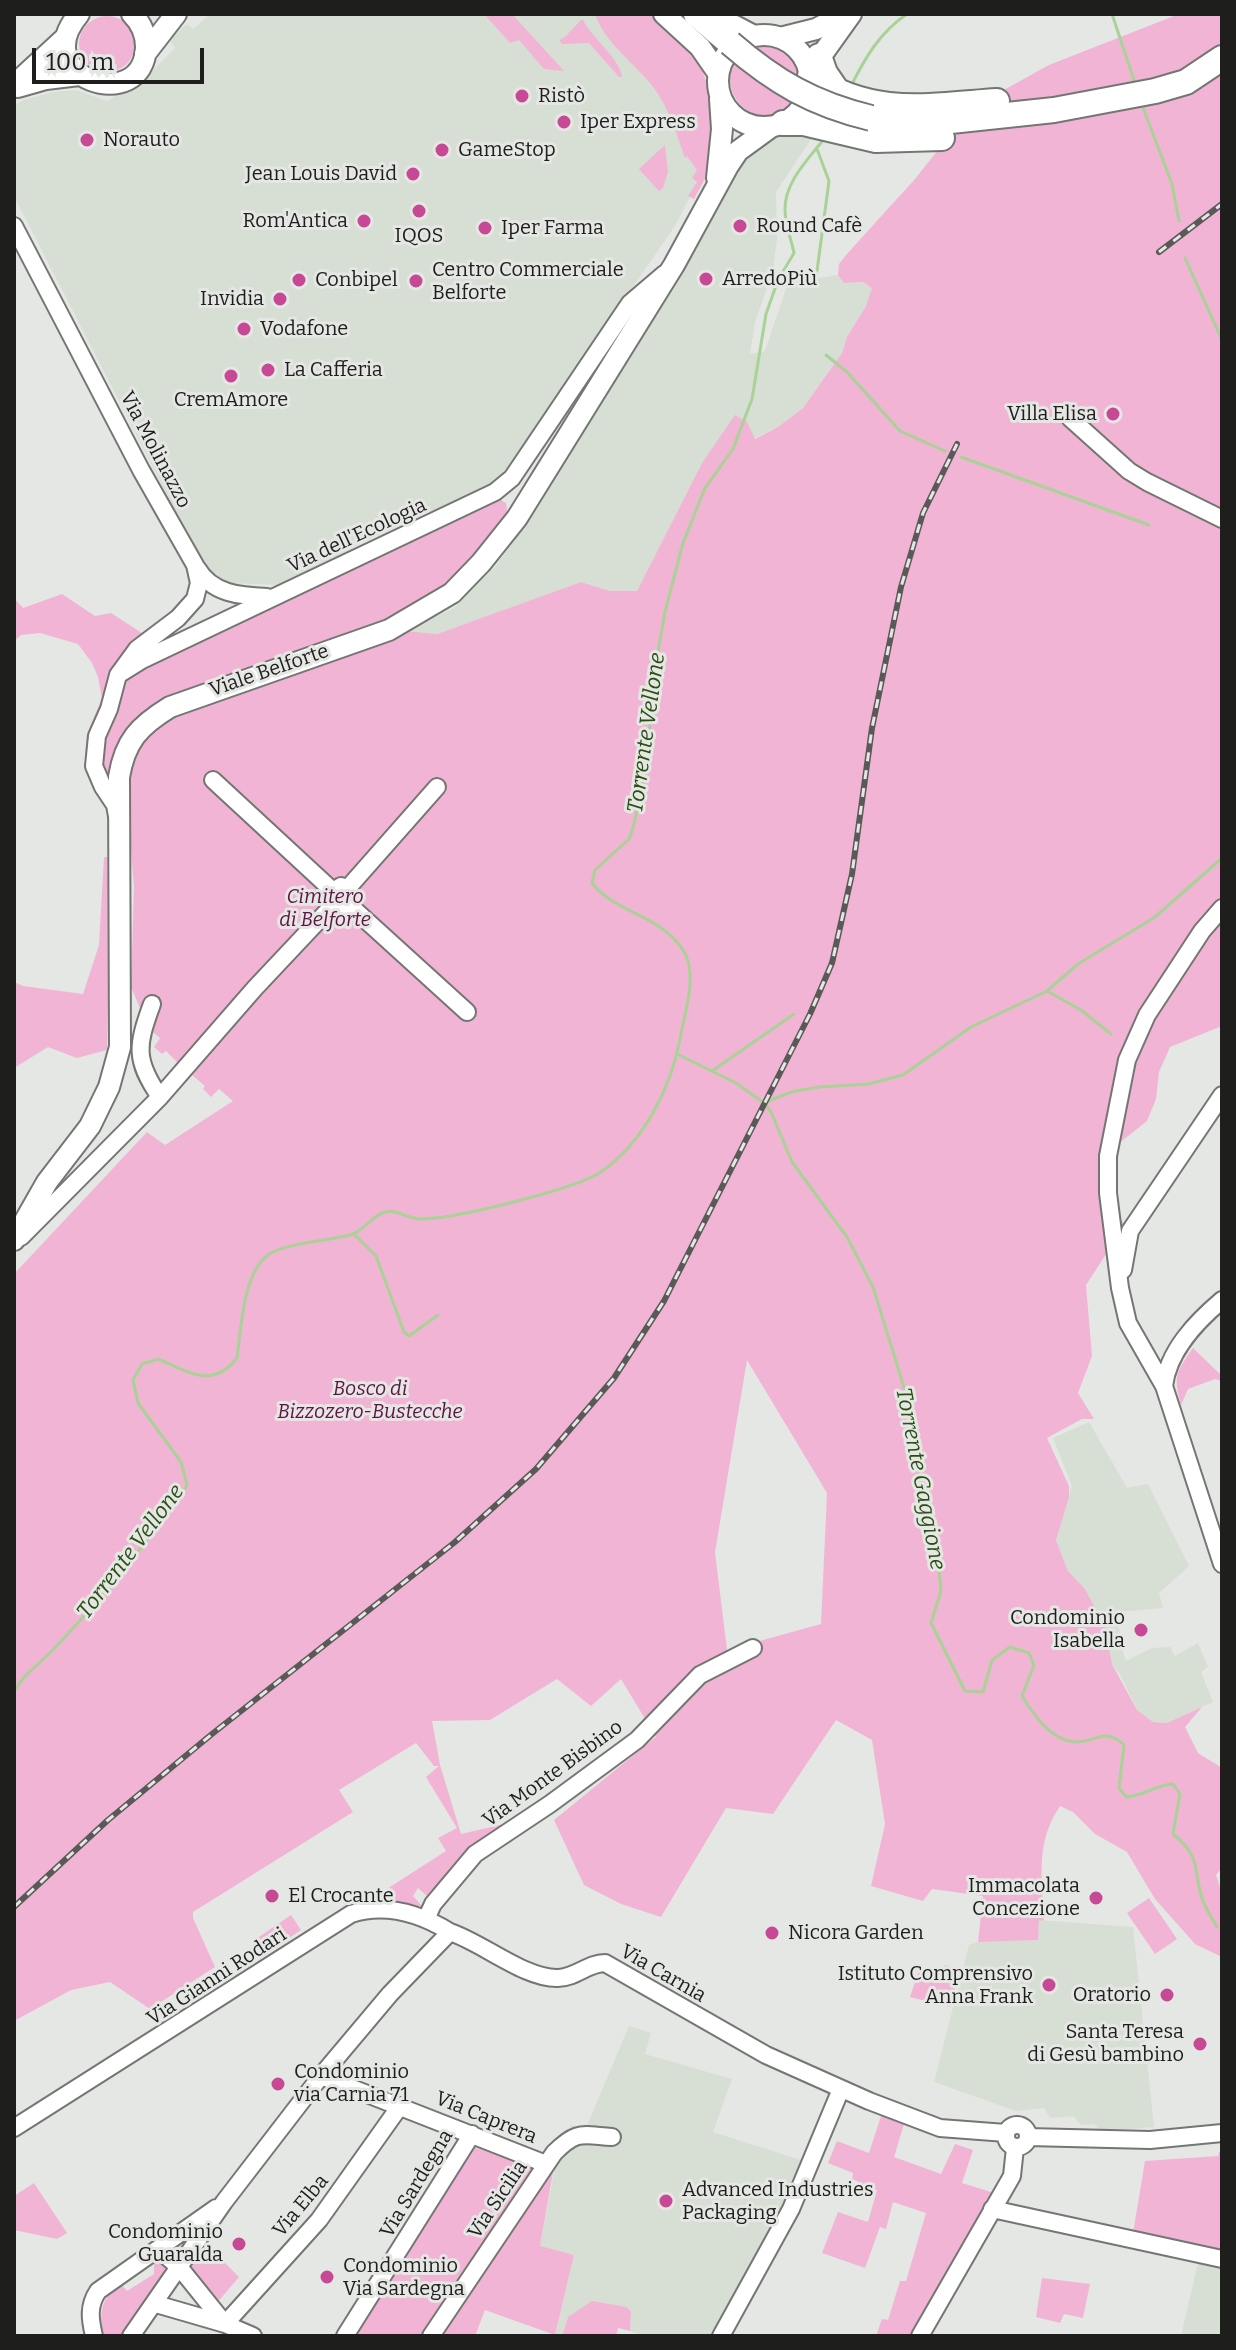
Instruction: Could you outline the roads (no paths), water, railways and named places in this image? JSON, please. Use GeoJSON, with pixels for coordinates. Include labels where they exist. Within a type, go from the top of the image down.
{"type":"FeatureCollection","features":[{"type":"Feature","properties":{"kind":"highway"},"geometry":{"type":"LineString","coordinates":[[708,14],[764,72],[804,96],[871,118],[913,124],[990,118],[1115,99],[1186,82],[1222,58]]}},
{"type":"Feature","properties":{"kind":"highway"},"geometry":{"type":"LineString","coordinates":[[812,68],[840,94],[899,107],[1069,96],[1115,99]]}},
{"type":"Feature","properties":{"kind":"highway"},"geometry":{"type":"LineString","coordinates":[[777,125],[804,123],[876,140],[948,138],[1048,122],[1115,99]]}},
{"type":"Feature","properties":{"kind":"main road"},"geometry":{"type":"LineString","coordinates":[[79,14],[66,37],[70,64],[89,82],[101,85],[116,84],[129,78],[176,14]]}},
{"type":"Feature","properties":{"kind":"main road"},"geometry":{"type":"LineString","coordinates":[[132,14],[146,37],[145,54]]}},
{"type":"Feature","properties":{"kind":"main road"},"geometry":{"type":"LineString","coordinates":[[664,14],[700,47],[718,73]]}},
{"type":"Feature","properties":{"kind":"main road"},"geometry":{"type":"LineString","coordinates":[[708,14],[754,36],[780,38],[816,29],[844,14]]}},
{"type":"Feature","properties":{"kind":"main road"},"geometry":{"type":"LineString","coordinates":[[754,36],[739,42],[724,57],[718,73],[720,95],[739,121],[752,126],[777,125],[795,115],[804,104],[812,68],[851,14]]}},
{"type":"Feature","properties":{"kind":"main road"},"geometry":{"type":"LineString","coordinates":[[14,86],[66,37]]}},
{"type":"Feature","properties":{"kind":"main road"},"geometry":{"type":"LineString","coordinates":[[780,38],[801,54],[812,68]]}},
{"type":"Feature","properties":{"kind":"main road"},"geometry":{"type":"LineString","coordinates":[[14,86],[79,75]]}},
{"type":"Feature","properties":{"kind":"main road","name":"Viale Belforte"},"geometry":{"type":"LineString","coordinates":[[716,183],[722,129],[720,95]]}},
{"type":"Feature","properties":{"kind":"main road","name":"Viale Belforte"},"geometry":{"type":"LineString","coordinates":[[14,1242],[47,1182],[90,1126],[109,1087],[120,1047],[119,777],[126,748],[154,717],[196,696],[389,630],[452,593],[517,518],[674,265],[716,183],[738,151],[777,125]]}},
{"type":"Feature","properties":{"kind":"street","name":"Via Molinazzo"},"geometry":{"type":"LineString","coordinates":[[14,226],[141,470],[195,565],[208,583],[221,591],[273,597]]}},
{"type":"Feature","properties":{"kind":"street","name":"Via dell'Ecologia"},"geometry":{"type":"LineString","coordinates":[[118,675],[142,660],[495,492],[512,478],[630,303],[674,265]]}},
{"type":"Feature","properties":{"kind":"street"},"geometry":{"type":"LineString","coordinates":[[1070,418],[1129,471],[1222,519]]}},
{"type":"Feature","properties":{"kind":"street"},"geometry":{"type":"LineString","coordinates":[[119,824],[115,805],[94,766],[97,736],[109,709],[118,675],[137,649],[178,618],[195,599],[199,583],[195,565]]}},
{"type":"Feature","properties":{"kind":"street"},"geometry":{"type":"LineString","coordinates":[[213,780],[467,1012]]}},
{"type":"Feature","properties":{"kind":"street"},"geometry":{"type":"LineString","coordinates":[[14,1242],[160,1097],[437,787]]}},
{"type":"Feature","properties":{"kind":"street"},"geometry":{"type":"LineString","coordinates":[[1222,908],[1202,931],[1147,1015],[1127,1060],[1108,1156],[1108,1193],[1120,1288],[1128,1323],[1164,1386],[1216,1527],[1222,1564]]}},
{"type":"Feature","properties":{"kind":"street"},"geometry":{"type":"LineString","coordinates":[[152,1004],[139,1037],[146,1077],[160,1097]]}},
{"type":"Feature","properties":{"kind":"street"},"geometry":{"type":"LineString","coordinates":[[1120,1288],[1130,1231],[1222,1095]]}},
{"type":"Feature","properties":{"kind":"street"},"geometry":{"type":"LineString","coordinates":[[1164,1386],[1166,1369],[1174,1353],[1222,1300]]}},
{"type":"Feature","properties":{"kind":"street","name":"Via Monte Bisbino"},"geometry":{"type":"LineString","coordinates":[[427,1917],[433,1904],[475,1854],[637,1740],[700,1675],[753,1648]]}},
{"type":"Feature","properties":{"kind":"street","name":"Via Gianni Rodari"},"geometry":{"type":"LineString","coordinates":[[14,2128],[351,1914],[371,1908],[427,1917],[450,1932]]}},
{"type":"Feature","properties":{"kind":"street"},"geometry":{"type":"LineString","coordinates":[[131,2336],[224,2202],[321,2076],[390,1994],[450,1932]]}},
{"type":"Feature","properties":{"kind":"street","name":"Via Carnia"},"geometry":{"type":"LineString","coordinates":[[450,1932],[528,1972],[548,1977],[563,1978],[590,1965],[605,1963],[752,2048],[841,2089],[940,2128],[1006,2133],[1010,2127],[1024,2127],[1022,2142]]}},
{"type":"Feature","properties":{"kind":"street","name":"Via Caprera"},"geometry":{"type":"LineString","coordinates":[[321,2076],[546,2164]]}},
{"type":"Feature","properties":{"kind":"street"},"geometry":{"type":"LineString","coordinates":[[721,2336],[791,2209],[841,2089]]}},
{"type":"Feature","properties":{"kind":"street","name":"Via Elba"},"geometry":{"type":"LineString","coordinates":[[225,2324],[319,2220],[400,2106]]}},
{"type":"Feature","properties":{"kind":"street"},"geometry":{"type":"LineString","coordinates":[[920,2336],[1012,2176],[1022,2142],[1150,2140],[1222,2133]]}},
{"type":"Feature","properties":{"kind":"street","name":"Via Sardegna"},"geometry":{"type":"LineString","coordinates":[[345,2336],[472,2134]]}},
{"type":"Feature","properties":{"kind":"street","name":"Via Sicilia"},"geometry":{"type":"LineString","coordinates":[[431,2336],[546,2164],[570,2137],[579,2134],[612,2137]]}},
{"type":"Feature","properties":{"kind":"street"},"geometry":{"type":"LineString","coordinates":[[94,2336],[90,2313],[91,2303],[98,2291],[224,2202]]}},
{"type":"Feature","properties":{"kind":"street"},"geometry":{"type":"LineString","coordinates":[[992,2209],[1222,2259]]}},
{"type":"Feature","properties":{"kind":"street"},"geometry":{"type":"LineString","coordinates":[[158,2249],[180,2268],[225,2324]]}},
{"type":"Feature","properties":{"kind":"street"},"geometry":{"type":"LineString","coordinates":[[156,2304],[225,2324],[253,2336]]}},
{"type":"Feature","properties":{"kind":"waterway"},"geometry":{"type":"LineString","coordinates":[[851,86],[874,46],[907,14]]}},
{"type":"Feature","properties":{"kind":"waterway"},"geometry":{"type":"LineString","coordinates":[[1112,14],[1136,86]]}},
{"type":"Feature","properties":{"kind":"waterway"},"geometry":{"type":"LineString","coordinates":[[1142,105],[1172,184],[1179,221]]}},
{"type":"Feature","properties":{"kind":"waterway","name":"Torrente Vellone"},"geometry":{"type":"LineString","coordinates":[[14,1691],[108,1590],[187,1485],[181,1462],[138,1403],[133,1380],[142,1364],[158,1359],[209,1376],[228,1368],[237,1358],[245,1302],[253,1275],[260,1263],[276,1251],[350,1235],[385,1212],[420,1219],[444,1217],[570,1186],[601,1172],[616,1160],[653,1113],[676,1058],[689,994],[688,960],[674,938],[663,929],[613,901],[592,883],[595,870],[629,839],[633,828],[645,775],[655,668],[665,612],[683,543],[705,488],[733,449],[752,399],[766,314],[778,280],[794,253],[786,221],[786,200],[798,172],[824,139]]}},
{"type":"Feature","properties":{"kind":"waterway"},"geometry":{"type":"LineString","coordinates":[[815,286],[829,181],[817,149]]}},
{"type":"Feature","properties":{"kind":"waterway"},"geometry":{"type":"LineString","coordinates":[[1185,258],[1222,340]]}},
{"type":"Feature","properties":{"kind":"waterway"},"geometry":{"type":"LineString","coordinates":[[826,355],[847,372],[900,431],[945,451]]}},
{"type":"Feature","properties":{"kind":"waterway"},"geometry":{"type":"LineString","coordinates":[[961,457],[1149,525]]}},
{"type":"Feature","properties":{"kind":"waterway"},"geometry":{"type":"LineString","coordinates":[[677,1054],[736,1083],[764,1103],[791,1092],[868,1084],[903,1075],[971,1027],[1047,991],[1078,964],[1155,917],[1222,858]]}},
{"type":"Feature","properties":{"kind":"waterway"},"geometry":{"type":"LineString","coordinates":[[1047,991],[1081,1010],[1111,1034]]}},
{"type":"Feature","properties":{"kind":"waterway"},"geometry":{"type":"LineString","coordinates":[[712,1071],[794,1014]]}},
{"type":"Feature","properties":{"kind":"waterway","name":"Torrente Gaggione"},"geometry":{"type":"LineString","coordinates":[[764,1103],[771,1112],[792,1162],[847,1237],[873,1287],[906,1394],[916,1460],[937,1546],[941,1591],[931,1623],[965,1691],[983,1692],[992,1660],[1010,1647],[1029,1653],[1034,1665],[1022,1696],[1050,1732],[1075,1742],[1105,1736],[1117,1739],[1124,1745],[1119,1788],[1126,1797],[1173,1784],[1180,1794],[1173,1834],[1193,1857],[1203,1902],[1217,1927]]}},
{"type":"Feature","properties":{"kind":"waterway"},"geometry":{"type":"LineString","coordinates":[[355,1235],[376,1256],[404,1332],[409,1336],[438,1315]]}},
{"type":"Feature","properties":{"kind":"railway"},"geometry":{"type":"LineString","coordinates":[[1159,252],[1222,204]]}},
{"type":"Feature","properties":{"kind":"railway"},"geometry":{"type":"LineString","coordinates":[[14,1907],[108,1820],[455,1542],[536,1469],[614,1378],[664,1301],[810,1014],[832,963],[852,874],[872,728],[901,587],[923,513],[957,444]]}},
{"type":"Feature","properties":{"kind":"place","name":"Ristò"},"geometry":{"type":"Point","coordinates":[522,96]}},
{"type":"Feature","properties":{"kind":"place","name":"Iper Express"},"geometry":{"type":"Point","coordinates":[564,122]}},
{"type":"Feature","properties":{"kind":"place","name":"Norauto"},"geometry":{"type":"Point","coordinates":[87,140]}},
{"type":"Feature","properties":{"kind":"place","name":"GameStop"},"geometry":{"type":"Point","coordinates":[442,150]}},
{"type":"Feature","properties":{"kind":"place","name":"Jean Louis David"},"geometry":{"type":"Point","coordinates":[413,174]}},
{"type":"Feature","properties":{"kind":"place","name":"IQOS"},"geometry":{"type":"Point","coordinates":[419,211]}},
{"type":"Feature","properties":{"kind":"place","name":"Rom'Antica"},"geometry":{"type":"Point","coordinates":[364,221]}},
{"type":"Feature","properties":{"kind":"place","name":"Round Cafè"},"geometry":{"type":"Point","coordinates":[740,226]}},
{"type":"Feature","properties":{"kind":"place","name":"Iper Farma"},"geometry":{"type":"Point","coordinates":[485,228]}},
{"type":"Feature","properties":{"kind":"place","name":"ArredoPiù"},"geometry":{"type":"Point","coordinates":[706,279]}},
{"type":"Feature","properties":{"kind":"place","name":"Conbipel"},"geometry":{"type":"Point","coordinates":[299,280]}},
{"type":"Feature","properties":{"kind":"place","name":"Centro Commerciale Belforte"},"geometry":{"type":"Point","coordinates":[416,281]}},
{"type":"Feature","properties":{"kind":"place","name":"Invidia"},"geometry":{"type":"Point","coordinates":[280,299]}},
{"type":"Feature","properties":{"kind":"place","name":"Vodafone"},"geometry":{"type":"Point","coordinates":[244,329]}},
{"type":"Feature","properties":{"kind":"place","name":"La Cafferia"},"geometry":{"type":"Point","coordinates":[268,370]}},
{"type":"Feature","properties":{"kind":"place","name":"CremAmore"},"geometry":{"type":"Point","coordinates":[231,376]}},
{"type":"Feature","properties":{"kind":"place","name":"Villa Elisa"},"geometry":{"type":"Point","coordinates":[1113,414]}},
{"type":"Feature","properties":{"kind":"place","name":"Condominio Isabella"},"geometry":{"type":"Point","coordinates":[1141,1630]}},
{"type":"Feature","properties":{"kind":"place","name":"El Crocante"},"geometry":{"type":"Point","coordinates":[272,1896]}},
{"type":"Feature","properties":{"kind":"place","name":"Immacolata Concezione"},"geometry":{"type":"Point","coordinates":[1096,1898]}},
{"type":"Feature","properties":{"kind":"place","name":"Nicora Garden"},"geometry":{"type":"Point","coordinates":[772,1933]}},
{"type":"Feature","properties":{"kind":"place","name":"Istituto Comprensivo Anna Frank"},"geometry":{"type":"Point","coordinates":[1049,1985]}},
{"type":"Feature","properties":{"kind":"place","name":"Oratorio"},"geometry":{"type":"Point","coordinates":[1167,1995]}},
{"type":"Feature","properties":{"kind":"place","name":"Santa Teresa di Gesù bambino"},"geometry":{"type":"Point","coordinates":[1200,2044]}},
{"type":"Feature","properties":{"kind":"place","name":"Condominio via Carnia 71"},"geometry":{"type":"Point","coordinates":[278,2084]}},
{"type":"Feature","properties":{"kind":"place","name":"Advanced Industries Packaging"},"geometry":{"type":"Point","coordinates":[666,2201]}},
{"type":"Feature","properties":{"kind":"place","name":"Condominio Guaralda"},"geometry":{"type":"Point","coordinates":[239,2244]}},
{"type":"Feature","properties":{"kind":"place","name":"Condominio Via Sardegna"},"geometry":{"type":"Point","coordinates":[327,2277]}},
{"type":"Feature","properties":{"kind":"park label","name":"Cimitero di Belforte"},"geometry":{"type":"Point","coordinates":[325,908]}},
{"type":"Feature","properties":{"kind":"park label","name":"Bosco di Bizzozero-Bustecche"},"geometry":{"type":"Point","coordinates":[370,1400]}}]}
